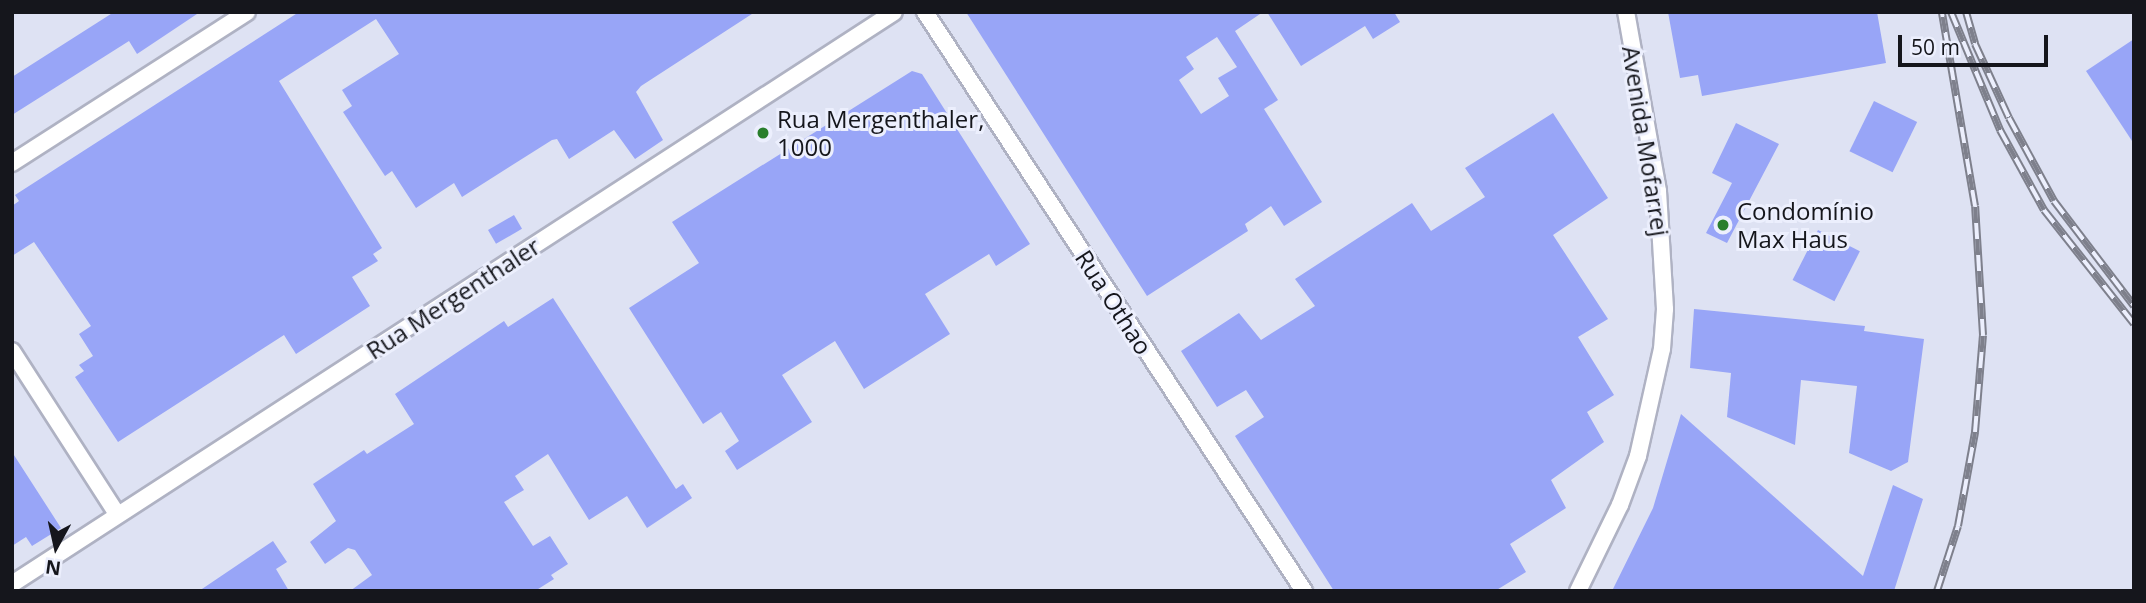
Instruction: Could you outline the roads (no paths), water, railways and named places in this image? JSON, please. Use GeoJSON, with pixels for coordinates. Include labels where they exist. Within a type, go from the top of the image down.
{"type":"FeatureCollection","features":[{"type":"Feature","properties":{"kind":"street"},"geometry":{"type":"LineString","coordinates":[[12,163],[247,12]]}},
{"type":"Feature","properties":{"kind":"street","name":"Rua Mergenthaler"},"geometry":{"type":"LineString","coordinates":[[12,584],[894,12]]}},
{"type":"Feature","properties":{"kind":"street","name":"Rua Othao"},"geometry":{"type":"LineString","coordinates":[[925,12],[1304,591]]}},
{"type":"Feature","properties":{"kind":"street","name":"Avenida Mofarrej"},"geometry":{"type":"LineString","coordinates":[[1578,591],[1620,505],[1638,456],[1662,349],[1665,309],[1658,191],[1626,12]]}},
{"type":"Feature","properties":{"kind":"street"},"geometry":{"type":"LineString","coordinates":[[12,351],[117,514]]}},
{"type":"Feature","properties":{"kind":"railway"},"geometry":{"type":"LineString","coordinates":[[1937,591],[1958,526],[1975,432],[1983,335],[1975,206],[1942,12]]}},
{"type":"Feature","properties":{"kind":"railway"},"geometry":{"type":"LineString","coordinates":[[1951,12],[2000,130],[2044,210],[2134,324]]}},
{"type":"Feature","properties":{"kind":"railway"},"geometry":{"type":"LineString","coordinates":[[1966,12],[1975,44],[2009,118],[2054,201],[2134,306]]}},
{"type":"Feature","properties":{"kind":"place","name":"Rua Mergenthaler, 1000"},"geometry":{"type":"Point","coordinates":[763,133]}},
{"type":"Feature","properties":{"kind":"place","name":"Condomínio Max Haus"},"geometry":{"type":"Point","coordinates":[1723,225]}}]}
